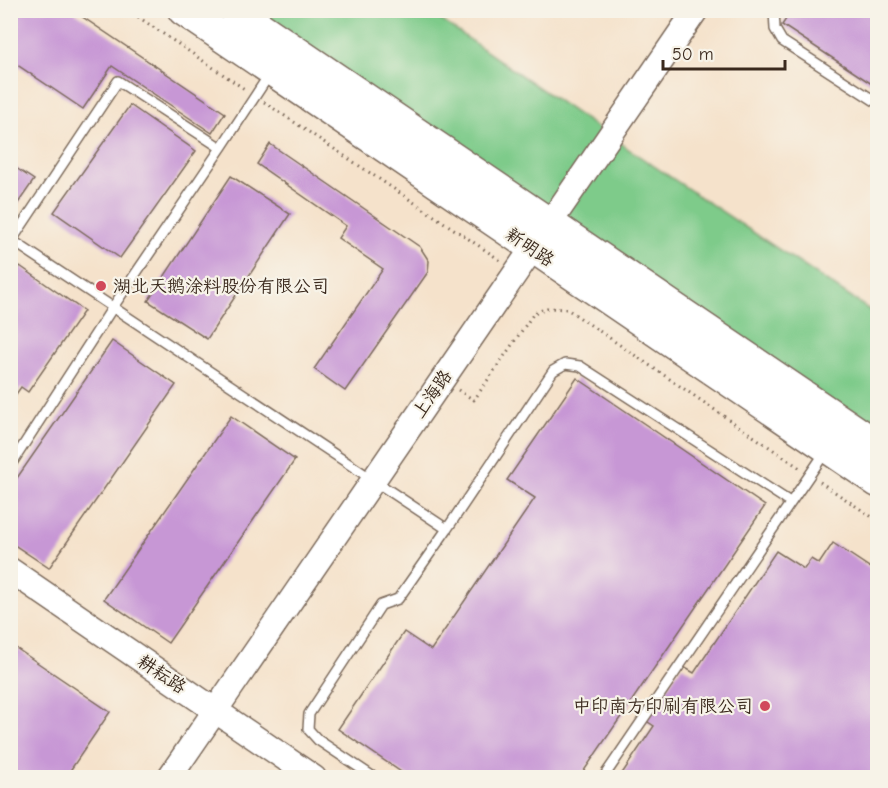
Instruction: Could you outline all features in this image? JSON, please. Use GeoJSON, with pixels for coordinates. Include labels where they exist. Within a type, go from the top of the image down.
{"type":"FeatureCollection","features":[{"type":"Feature","properties":{"kind":"main road","name":"新明路"},"geometry":{"type":"LineString","coordinates":[[183,10],[272,71],[524,260],[878,482]]}},
{"type":"Feature","properties":{"kind":"main road","name":"新明路"},"geometry":{"type":"LineString","coordinates":[[235,10],[878,446]]}},
{"type":"Feature","properties":{"kind":"street","name":"上海路"},"geometry":{"type":"LineString","coordinates":[[169,777],[696,10]]}},
{"type":"Feature","properties":{"kind":"street","name":"耕耘路"},"geometry":{"type":"LineString","coordinates":[[10,570],[314,777]]}},
{"type":"Feature","properties":{"kind":"lane"},"geometry":{"type":"LineString","coordinates":[[774,10],[775,29],[782,41],[878,103]]}},
{"type":"Feature","properties":{"kind":"lane"},"geometry":{"type":"LineString","coordinates":[[10,466],[272,71]]}},
{"type":"Feature","properties":{"kind":"lane"},"geometry":{"type":"LineString","coordinates":[[221,148],[118,81],[11,239],[447,529]]}},
{"type":"Feature","properties":{"kind":"lane"},"geometry":{"type":"LineString","coordinates":[[375,777],[318,740],[308,729],[309,714],[381,605],[398,599],[553,371],[565,364],[580,366],[790,502]]}},
{"type":"Feature","properties":{"kind":"lane"},"geometry":{"type":"LineString","coordinates":[[603,777],[828,449]]}},
{"type":"Feature","properties":{"kind":"path"},"geometry":{"type":"LineString","coordinates":[[128,10],[255,96],[524,260]]}},
{"type":"Feature","properties":{"kind":"green space"},"geometry":{"type":"Polygon","coordinates":[[[235,11],[428,11],[609,136],[877,315],[877,446],[235,11]]]}},
{"type":"Feature","properties":{"kind":"building"},"geometry":{"type":"Polygon","coordinates":[[[10,10],[72,10],[225,113],[212,133],[112,66],[83,109],[10,60],[10,10]]]}},
{"type":"Feature","properties":{"kind":"building"},"geometry":{"type":"Polygon","coordinates":[[[792,10],[878,10],[878,88],[782,25],[792,10]]]}},
{"type":"Feature","properties":{"kind":"building"},"geometry":{"type":"Polygon","coordinates":[[[130,105],[196,151],[120,258],[54,212],[130,105]]]}},
{"type":"Feature","properties":{"kind":"building"},"geometry":{"type":"Polygon","coordinates":[[[270,144],[420,247],[429,261],[428,272],[345,391],[314,369],[383,269],[338,238],[346,226],[257,164],[270,144]]]}},
{"type":"Feature","properties":{"kind":"building"},"geometry":{"type":"Polygon","coordinates":[[[10,164],[34,180],[14,209],[10,207],[10,164]]]}},
{"type":"Feature","properties":{"kind":"building"},"geometry":{"type":"Polygon","coordinates":[[[231,176],[290,214],[207,339],[148,301],[231,176]]]}},
{"type":"Feature","properties":{"kind":"building"},"geometry":{"type":"Polygon","coordinates":[[[20,266],[84,311],[28,392],[21,387],[14,397],[10,394],[10,280],[20,266]]]}},
{"type":"Feature","properties":{"kind":"building"},"geometry":{"type":"Polygon","coordinates":[[[112,341],[176,385],[49,568],[10,542],[10,488],[112,341]]]}},
{"type":"Feature","properties":{"kind":"building"},"geometry":{"type":"Polygon","coordinates":[[[577,378],[765,506],[579,778],[410,778],[338,729],[404,632],[431,650],[535,498],[507,480],[577,378]]]}},
{"type":"Feature","properties":{"kind":"building"},"geometry":{"type":"Polygon","coordinates":[[[231,416],[295,460],[168,643],[104,599],[231,416]]]}},
{"type":"Feature","properties":{"kind":"building"},"geometry":{"type":"Polygon","coordinates":[[[833,543],[878,573],[878,778],[619,778],[654,726],[645,720],[682,666],[694,673],[776,551],[804,569],[811,559],[819,564],[833,543]]]}},
{"type":"Feature","properties":{"kind":"building"},"geometry":{"type":"Polygon","coordinates":[[[10,644],[110,712],[65,778],[10,778],[10,644]]]}},
{"type":"Feature","properties":{"kind":"place","name":"湖北天鹅涂料股份有限公司"},"geometry":{"type":"Point","coordinates":[101,286]}},
{"type":"Feature","properties":{"kind":"place","name":"中印南方印刷有限公司"},"geometry":{"type":"Point","coordinates":[765,706]}}]}
